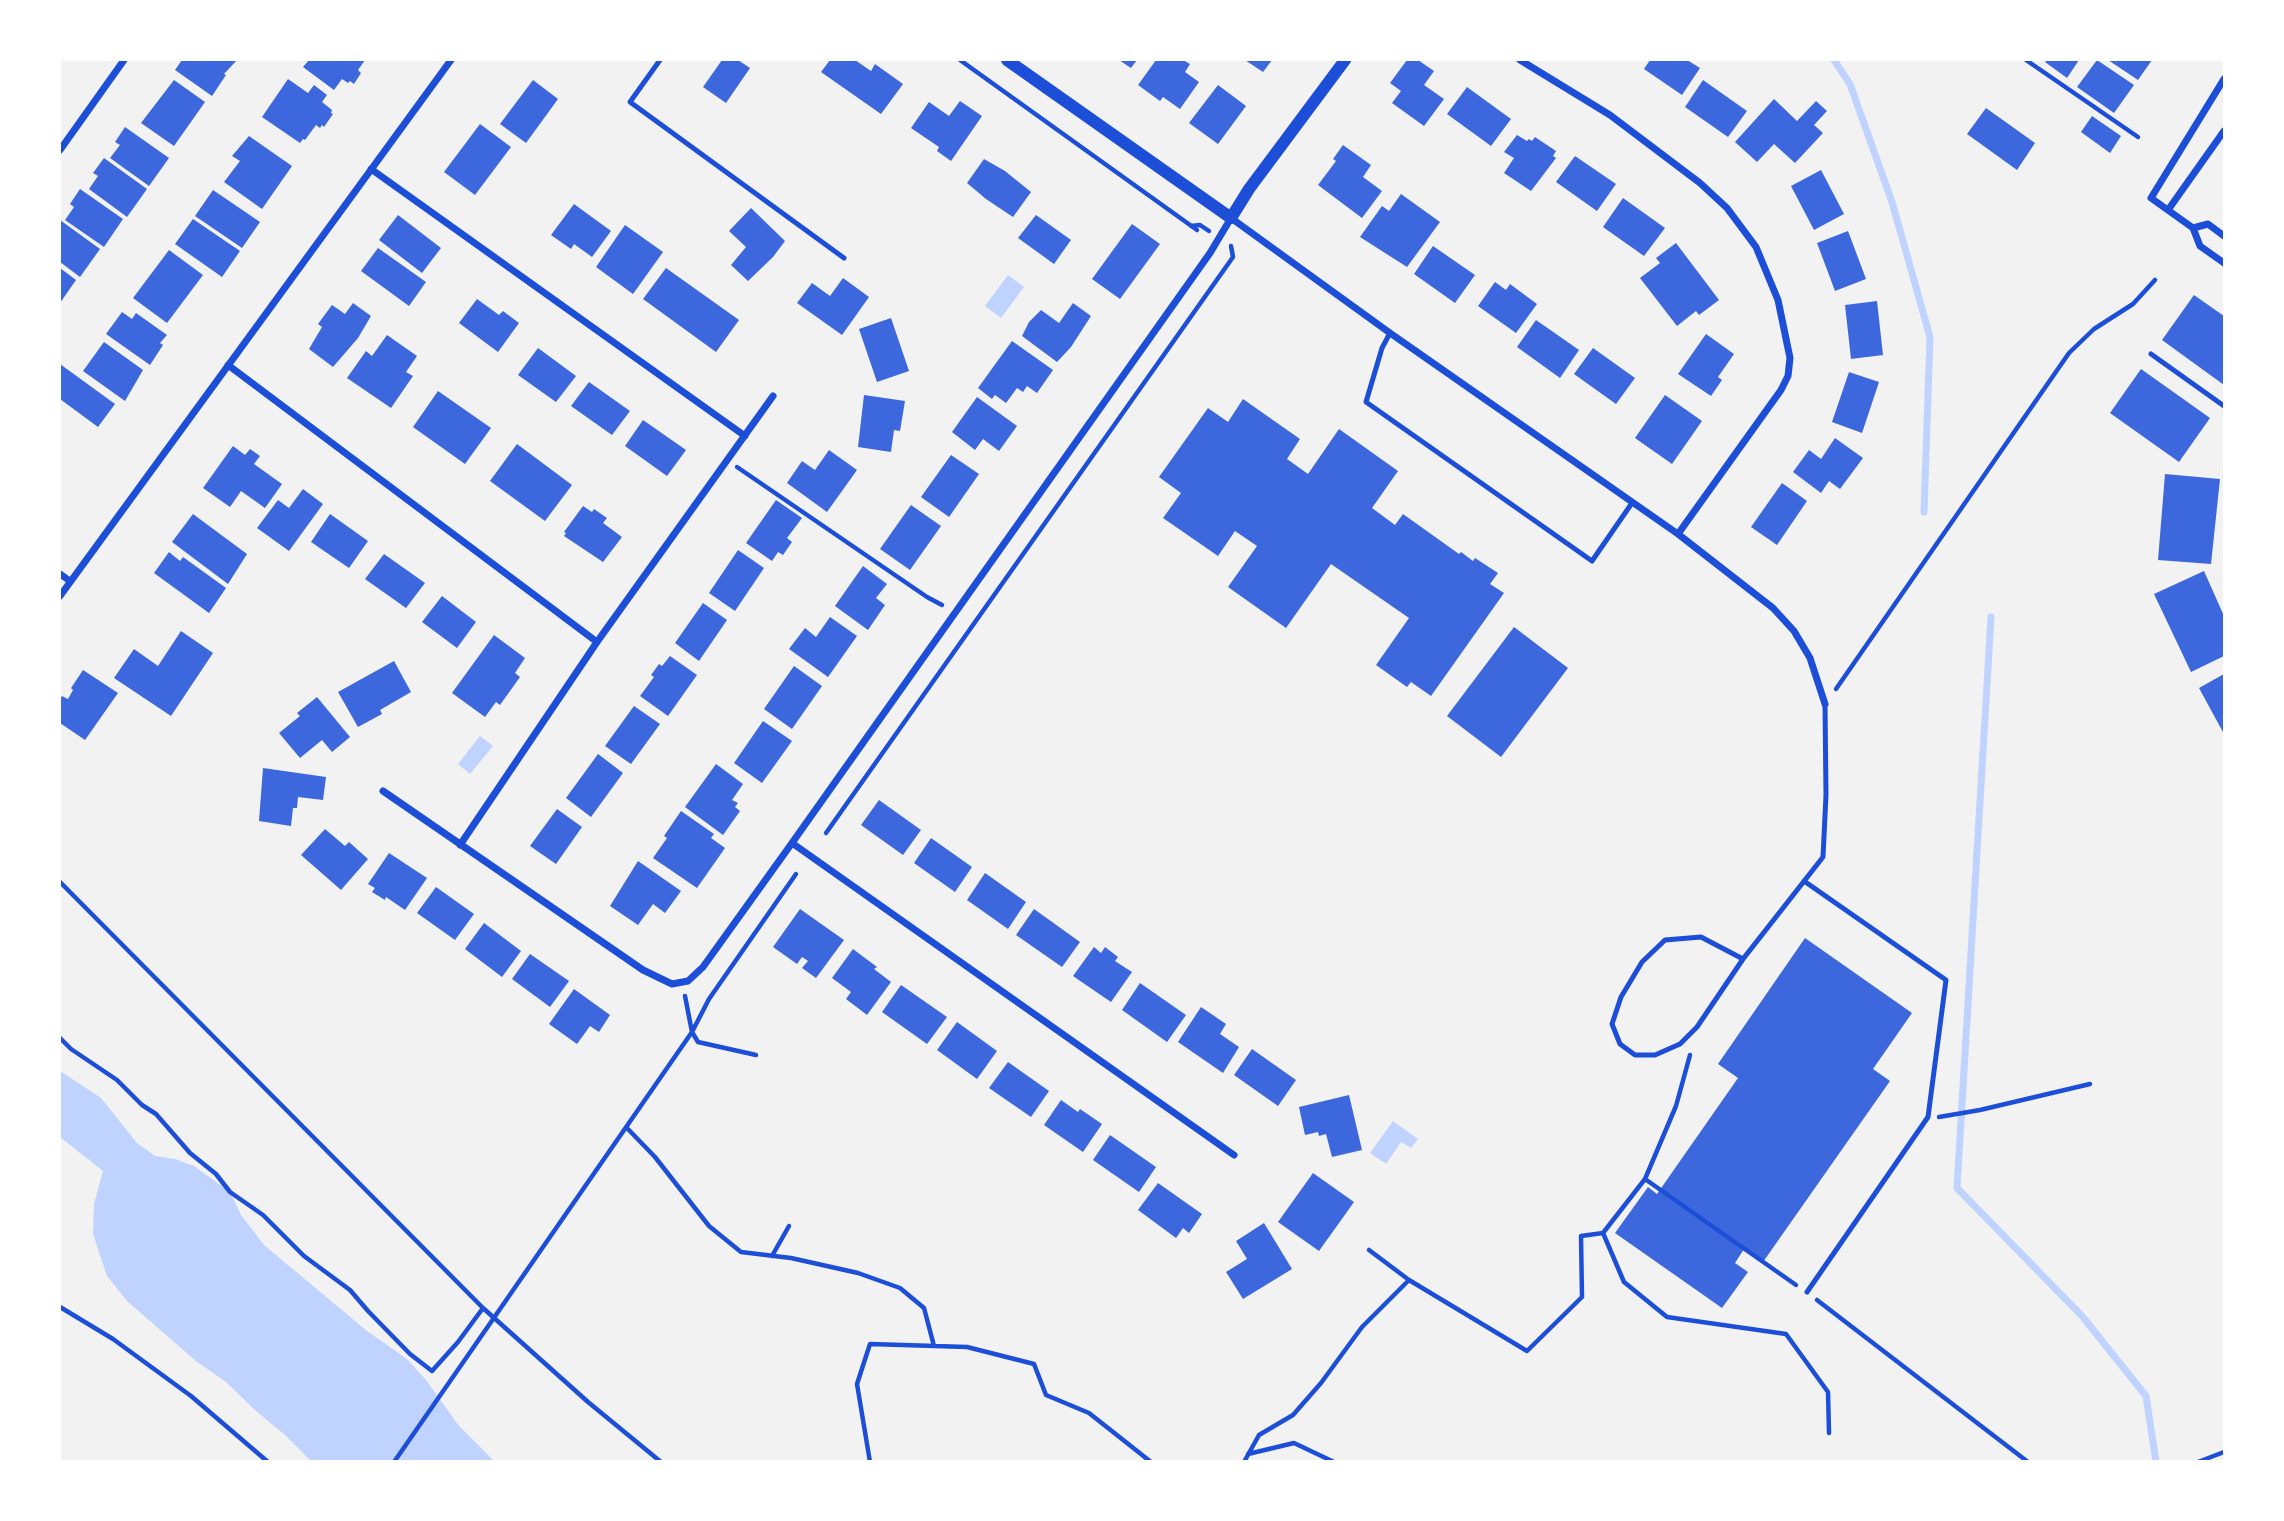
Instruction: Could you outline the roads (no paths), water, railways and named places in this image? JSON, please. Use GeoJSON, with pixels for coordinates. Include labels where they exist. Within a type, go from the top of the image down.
{"type":"FeatureCollection","features":[{"type":"Feature","properties":{"kind":"street"},"geometry":{"type":"LineString","coordinates":[[60,149],[124,60]]}},
{"type":"Feature","properties":{"kind":"street"},"geometry":{"type":"LineString","coordinates":[[60,596],[451,60]]}},
{"type":"Feature","properties":{"kind":"street"},"geometry":{"type":"LineString","coordinates":[[1007,60],[1678,534],[1773,608],[1794,631],[1810,658],[1825,704]]}},
{"type":"Feature","properties":{"kind":"street"},"geometry":{"type":"LineString","coordinates":[[383,791],[643,970],[667,983],[682,984],[703,967],[792,843],[1210,253],[1249,189],[1345,60]]}},
{"type":"Feature","properties":{"kind":"street"},"geometry":{"type":"LineString","coordinates":[[1520,60],[1610,115],[1700,183],[1743,227],[1756,247],[1778,300],[1790,358],[1788,376],[1781,390],[1678,534]]}},
{"type":"Feature","properties":{"kind":"street"},"geometry":{"type":"LineString","coordinates":[[2224,79],[2151,198],[2193,228],[2200,246],[2224,262]]}},
{"type":"Feature","properties":{"kind":"street"},"geometry":{"type":"LineString","coordinates":[[2168,210],[2224,131]]}},
{"type":"Feature","properties":{"kind":"street"},"geometry":{"type":"LineString","coordinates":[[371,169],[745,436]]}},
{"type":"Feature","properties":{"kind":"street"},"geometry":{"type":"LineString","coordinates":[[2193,228],[2208,224],[2224,236]]}},
{"type":"Feature","properties":{"kind":"street"},"geometry":{"type":"LineString","coordinates":[[228,365],[597,642]]}},
{"type":"Feature","properties":{"kind":"street"},"geometry":{"type":"LineString","coordinates":[[460,845],[597,642],[773,396]]}},
{"type":"Feature","properties":{"kind":"street"},"geometry":{"type":"LineString","coordinates":[[60,574],[70,581]]}},
{"type":"Feature","properties":{"kind":"street"},"geometry":{"type":"LineString","coordinates":[[792,843],[1234,1155]]}},
{"type":"Feature","properties":{"kind":"lane"},"geometry":{"type":"LineString","coordinates":[[660,60],[630,102],[844,258]]}},
{"type":"Feature","properties":{"kind":"lane"},"geometry":{"type":"LineString","coordinates":[[1390,333],[1382,348],[1366,402],[1591,561],[1632,503]]}},
{"type":"Feature","properties":{"kind":"lane"},"geometry":{"type":"LineString","coordinates":[[2151,354],[2224,406]]}},
{"type":"Feature","properties":{"kind":"lane"},"geometry":{"type":"LineString","coordinates":[[1743,959],[1701,937],[1665,940],[1642,962],[1621,997],[1612,1024],[1620,1044],[1635,1055],[1656,1055],[1680,1044],[1698,1027],[1743,959],[1823,856],[1826,795],[1825,704]]}},
{"type":"Feature","properties":{"kind":"lane"},"geometry":{"type":"LineString","coordinates":[[1804,881],[1946,980],[1928,1117],[1807,1292]]}},
{"type":"Feature","properties":{"kind":"water"},"geometry":{"type":"Polygon","coordinates":[[[1008,275],[1024,287],[1001,318],[985,306],[1008,275]]]}},
{"type":"Feature","properties":{"kind":"water"},"geometry":{"type":"Polygon","coordinates":[[[480,736],[493,746],[470,774],[458,764],[480,736]]]}},
{"type":"Feature","properties":{"kind":"water"},"geometry":{"type":"Polygon","coordinates":[[[60,1071],[101,1098],[137,1143],[155,1156],[194,1166],[230,1192],[241,1215],[264,1245],[367,1331],[407,1359],[426,1380],[459,1426],[494,1461],[311,1461],[226,1382],[196,1361],[127,1301],[107,1276],[93,1234],[94,1204],[103,1171],[60,1137],[60,1071]]]}},
{"type":"Feature","properties":{"kind":"water"},"geometry":{"type":"Polygon","coordinates":[[[1393,1121],[1418,1139],[1411,1148],[1401,1142],[1386,1164],[1370,1153],[1393,1121]]]}},
{"type":"Feature","properties":{"kind":"waterway"},"geometry":{"type":"LineString","coordinates":[[1834,60],[1850,84],[1892,202],[1930,337],[1924,512]]}},
{"type":"Feature","properties":{"kind":"waterway"},"geometry":{"type":"LineString","coordinates":[[1991,617],[1957,1188],[2082,1316],[2146,1396],[2156,1462]]}}]}
